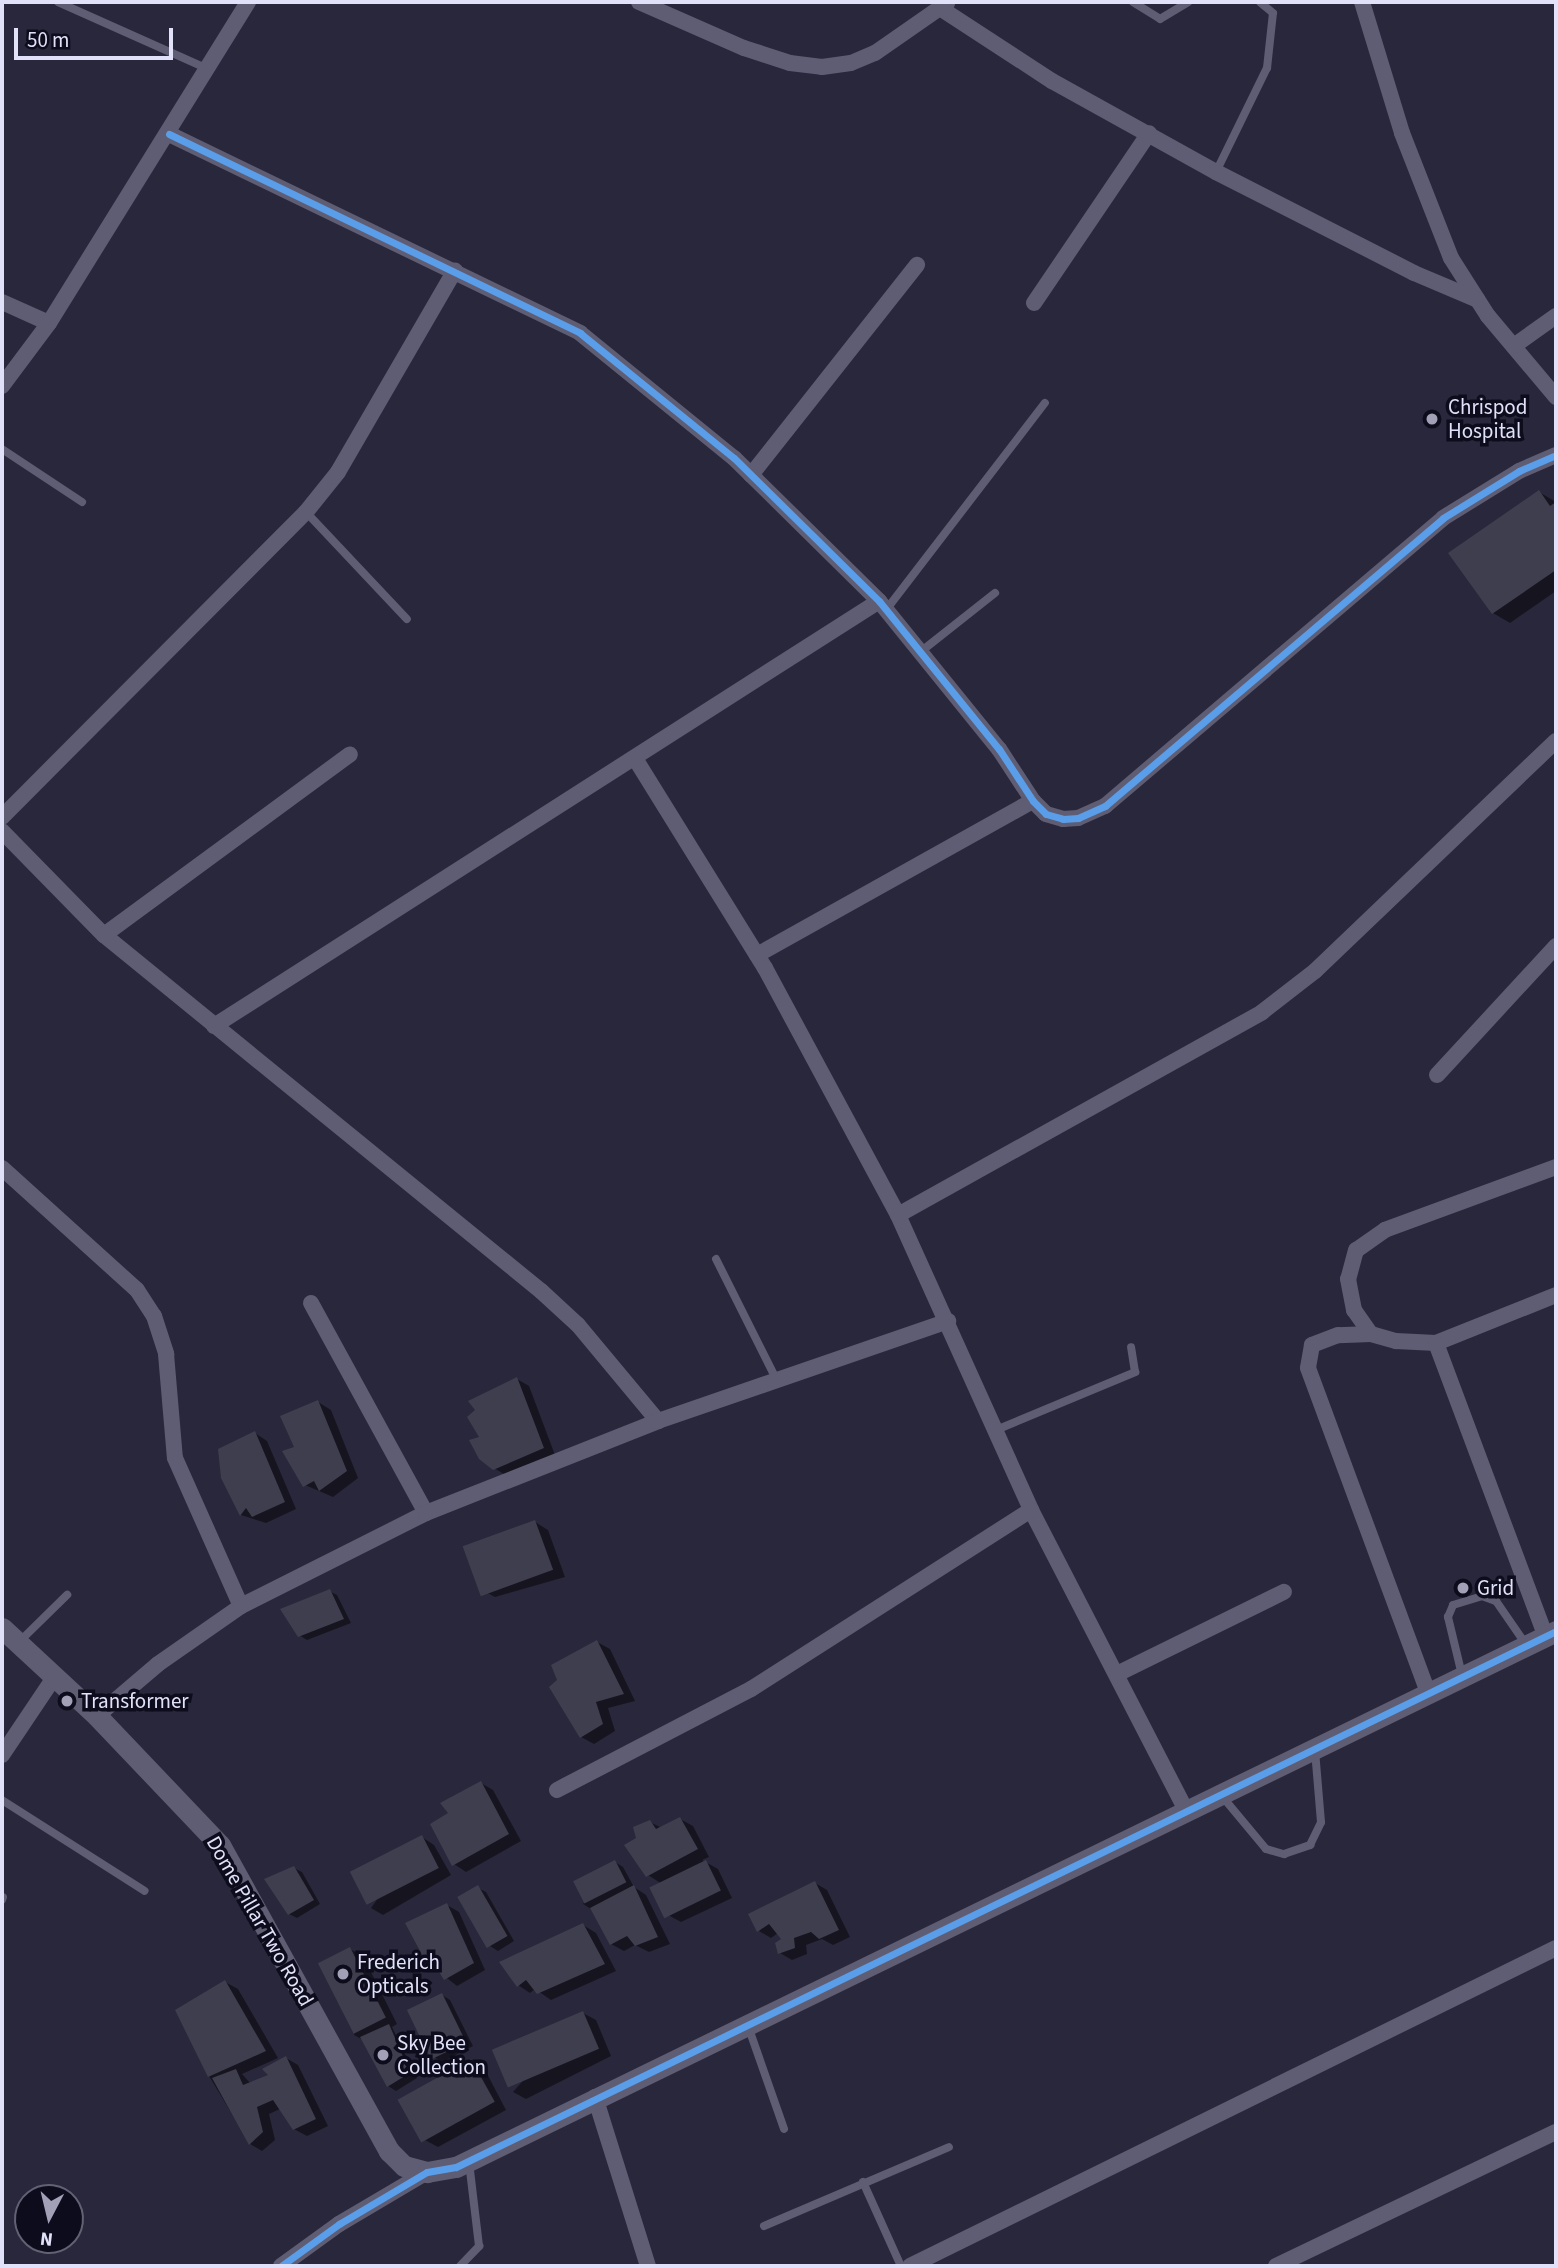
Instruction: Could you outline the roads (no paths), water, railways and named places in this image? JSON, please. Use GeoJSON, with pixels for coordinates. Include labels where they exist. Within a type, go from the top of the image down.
{"type":"FeatureCollection","features":[{"type":"Feature","properties":{"kind":"street"},"geometry":{"type":"LineString","coordinates":[[2,386],[50,323],[248,2]]}},
{"type":"Feature","properties":{"kind":"street"},"geometry":{"type":"LineString","coordinates":[[639,2],[744,48],[790,63],[822,66],[851,64],[875,53],[944,5],[1052,81],[1216,172],[1415,273],[1478,300]]}},
{"type":"Feature","properties":{"kind":"street"},"geometry":{"type":"LineString","coordinates":[[1362,2],[1402,133],[1438,228],[1478,300],[1556,397]]}},
{"type":"Feature","properties":{"kind":"street"},"geometry":{"type":"LineString","coordinates":[[1034,303],[1149,133]]}},
{"type":"Feature","properties":{"kind":"street"},"geometry":{"type":"LineString","coordinates":[[169,134],[456,270],[580,333],[751,475],[882,605],[999,750],[1033,802],[1046,814],[1063,819],[1078,818],[1105,806],[1443,518],[1519,471],[1556,456]]}},
{"type":"Feature","properties":{"kind":"street"},"geometry":{"type":"LineString","coordinates":[[751,475],[917,265]]}},
{"type":"Feature","properties":{"kind":"street"},"geometry":{"type":"LineString","coordinates":[[2,817],[306,512],[338,472],[456,270]]}},
{"type":"Feature","properties":{"kind":"street"},"geometry":{"type":"LineString","coordinates":[[2,302],[50,323]]}},
{"type":"Feature","properties":{"kind":"street"},"geometry":{"type":"LineString","coordinates":[[1514,345],[1556,316]]}},
{"type":"Feature","properties":{"kind":"street"},"geometry":{"type":"LineString","coordinates":[[214,1026],[882,605]]}},
{"type":"Feature","properties":{"kind":"street"},"geometry":{"type":"LineString","coordinates":[[898,1215],[1262,1012],[1315,971],[1556,741]]}},
{"type":"Feature","properties":{"kind":"street"},"geometry":{"type":"LineString","coordinates":[[104,935],[350,754]]}},
{"type":"Feature","properties":{"kind":"street"},"geometry":{"type":"LineString","coordinates":[[636,760],[757,955],[898,1215],[1031,1510],[1187,1812]]}},
{"type":"Feature","properties":{"kind":"street"},"geometry":{"type":"LineString","coordinates":[[757,955],[1033,802]]}},
{"type":"Feature","properties":{"kind":"street"},"geometry":{"type":"LineString","coordinates":[[2,831],[104,935],[541,1291],[578,1325],[658,1421]]}},
{"type":"Feature","properties":{"kind":"street"},"geometry":{"type":"LineString","coordinates":[[1437,1074],[1556,946]]}},
{"type":"Feature","properties":{"kind":"street"},"geometry":{"type":"LineString","coordinates":[[1371,1334],[1354,1310],[1349,1279],[1356,1250],[1385,1230],[1556,1167]]}},
{"type":"Feature","properties":{"kind":"street"},"geometry":{"type":"LineString","coordinates":[[2,1168],[137,1290],[154,1316],[166,1354],[175,1458],[242,1606]]}},
{"type":"Feature","properties":{"kind":"street"},"geometry":{"type":"LineString","coordinates":[[1428,1692],[1308,1368],[1312,1345],[1338,1335],[1371,1334],[1396,1341],[1436,1343],[1556,1295]]}},
{"type":"Feature","properties":{"kind":"street"},"geometry":{"type":"LineString","coordinates":[[311,1303],[426,1513]]}},
{"type":"Feature","properties":{"kind":"street"},"geometry":{"type":"LineString","coordinates":[[97,1716],[158,1664],[242,1606],[426,1513],[658,1421],[948,1321]]}},
{"type":"Feature","properties":{"kind":"street"},"geometry":{"type":"LineString","coordinates":[[281,2266],[330,2230],[427,2172],[469,2161],[595,2097],[1543,1638],[1436,1343]]}},
{"type":"Feature","properties":{"kind":"street"},"geometry":{"type":"LineString","coordinates":[[557,1790],[751,1689],[1031,1510]]}},
{"type":"Feature","properties":{"kind":"street"},"geometry":{"type":"LineString","coordinates":[[1117,1674],[1284,1592]]}},
{"type":"Feature","properties":{"kind":"street","name":"Dome Pillar Two Road"},"geometry":{"type":"LineString","coordinates":[[2,1628],[97,1716],[220,1844],[389,2151],[404,2165],[427,2172]]}},
{"type":"Feature","properties":{"kind":"street"},"geometry":{"type":"LineString","coordinates":[[2,1755],[55,1676]]}},
{"type":"Feature","properties":{"kind":"street"},"geometry":{"type":"LineString","coordinates":[[910,2266],[1556,1948]]}},
{"type":"Feature","properties":{"kind":"street"},"geometry":{"type":"LineString","coordinates":[[595,2097],[648,2266]]}},
{"type":"Feature","properties":{"kind":"street"},"geometry":{"type":"LineString","coordinates":[[1276,2266],[1556,2132]]}},
{"type":"Feature","properties":{"kind":"lane"},"geometry":{"type":"LineString","coordinates":[[58,2],[208,69]]}},
{"type":"Feature","properties":{"kind":"lane"},"geometry":{"type":"LineString","coordinates":[[1133,2],[1160,19],[1188,2]]}},
{"type":"Feature","properties":{"kind":"lane"},"geometry":{"type":"LineString","coordinates":[[1216,172],[1267,68],[1272,13],[1260,2]]}},
{"type":"Feature","properties":{"kind":"lane"},"geometry":{"type":"LineString","coordinates":[[882,605],[1045,403]]}},
{"type":"Feature","properties":{"kind":"lane"},"geometry":{"type":"LineString","coordinates":[[2,449],[82,502]]}},
{"type":"Feature","properties":{"kind":"lane"},"geometry":{"type":"LineString","coordinates":[[306,512],[407,619]]}},
{"type":"Feature","properties":{"kind":"lane"},"geometry":{"type":"LineString","coordinates":[[919,653],[995,593]]}},
{"type":"Feature","properties":{"kind":"lane"},"geometry":{"type":"LineString","coordinates":[[716,1259],[777,1381]]}},
{"type":"Feature","properties":{"kind":"lane"},"geometry":{"type":"LineString","coordinates":[[996,1430],[1135,1372],[1131,1347]]}},
{"type":"Feature","properties":{"kind":"lane"},"geometry":{"type":"LineString","coordinates":[[18,1643],[67,1595]]}},
{"type":"Feature","properties":{"kind":"lane"},"geometry":{"type":"LineString","coordinates":[[1462,1676],[1448,1617],[1453,1605],[1482,1596],[1496,1601],[1543,1638]]}},
{"type":"Feature","properties":{"kind":"lane"},"geometry":{"type":"LineString","coordinates":[[1221,1795],[1266,1849],[1284,1854],[1310,1845],[1321,1822],[1315,1748]]}},
{"type":"Feature","properties":{"kind":"lane"},"geometry":{"type":"LineString","coordinates":[[2,1800],[145,1891]]}},
{"type":"Feature","properties":{"kind":"lane"},"geometry":{"type":"LineString","coordinates":[[747,2023],[784,2129]]}},
{"type":"Feature","properties":{"kind":"lane"},"geometry":{"type":"LineString","coordinates":[[764,2226],[949,2147]]}},
{"type":"Feature","properties":{"kind":"lane"},"geometry":{"type":"LineString","coordinates":[[460,2266],[479,2246],[469,2161]]}},
{"type":"Feature","properties":{"kind":"lane"},"geometry":{"type":"LineString","coordinates":[[863,2182],[901,2266]]}},
{"type":"Feature","properties":{"kind":"place","name":"Chrispod Hospital"},"geometry":{"type":"Point","coordinates":[1432,419]}},
{"type":"Feature","properties":{"kind":"place","name":"Grid"},"geometry":{"type":"Point","coordinates":[1463,1588]}},
{"type":"Feature","properties":{"kind":"place","name":"Transformer"},"geometry":{"type":"Point","coordinates":[67,1701]}},
{"type":"Feature","properties":{"kind":"place","name":"Frederich Opticals"},"geometry":{"type":"Point","coordinates":[343,1974]}},
{"type":"Feature","properties":{"kind":"place","name":"Sky Bee Collection"},"geometry":{"type":"Point","coordinates":[383,2055]}}]}
